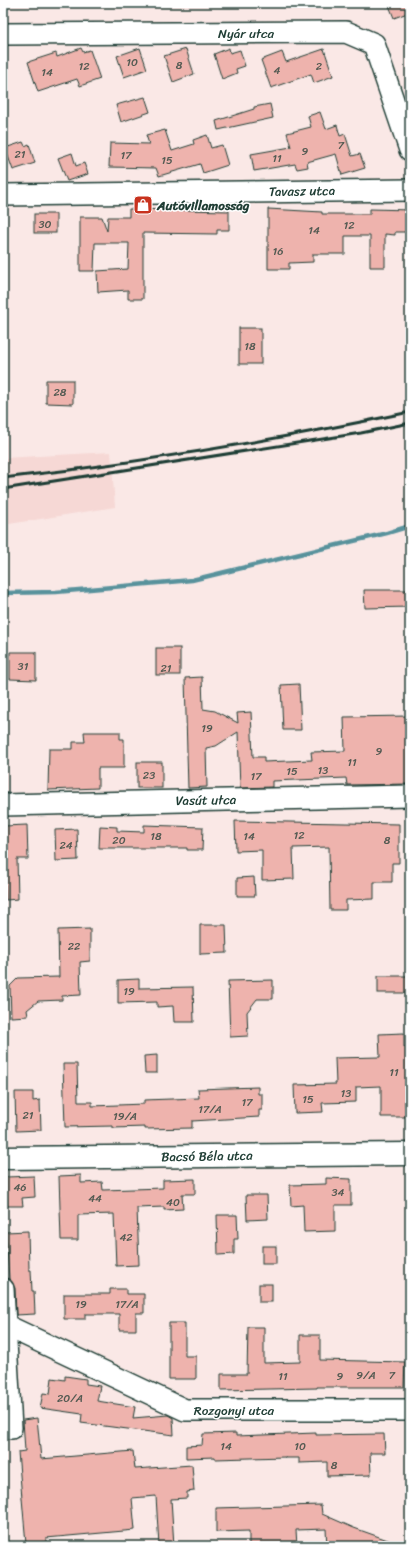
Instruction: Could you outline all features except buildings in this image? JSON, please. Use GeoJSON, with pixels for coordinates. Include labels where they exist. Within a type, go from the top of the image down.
{"type":"FeatureCollection","features":[{"type":"Feature","properties":{"kind":"main road","name":"Bacsó Béla utca"},"geometry":{"type":"LineString","coordinates":[[3,1158],[410,1154]]}},
{"type":"Feature","properties":{"kind":"street","name":"Nyár utca"},"geometry":{"type":"LineString","coordinates":[[3,34],[346,32],[374,44],[410,150]]}},
{"type":"Feature","properties":{"kind":"street","name":"Tavasz utca"},"geometry":{"type":"LineString","coordinates":[[3,195],[410,190]]}},
{"type":"Feature","properties":{"kind":"street","name":"Vasút utca"},"geometry":{"type":"LineString","coordinates":[[3,805],[410,796]]}},
{"type":"Feature","properties":{"kind":"street"},"geometry":{"type":"LineString","coordinates":[[3,1290],[11,1428]]}},
{"type":"Feature","properties":{"kind":"street","name":"Rozgonyi utca"},"geometry":{"type":"LineString","coordinates":[[5,1325],[185,1410],[410,1410]]}},
{"type":"Feature","properties":{"kind":"shaded area"},"geometry":{"type":"Polygon","coordinates":[[[111,452],[115,507],[3,525],[3,458],[111,452]]]}},
{"type":"Feature","properties":{"kind":"waterway"},"geometry":{"type":"LineString","coordinates":[[3,593],[56,592],[192,580],[387,533],[410,526]]}},
{"type":"Feature","properties":{"kind":"railway"},"geometry":{"type":"LineString","coordinates":[[3,478],[207,450],[410,412]]}},
{"type":"Feature","properties":{"kind":"railway"},"geometry":{"type":"LineString","coordinates":[[3,489],[361,433],[410,423]]}},
{"type":"Feature","properties":{"kind":"place","name":"Autóvillamosság"},"geometry":{"type":"Point","coordinates":[143,205]}}]}
